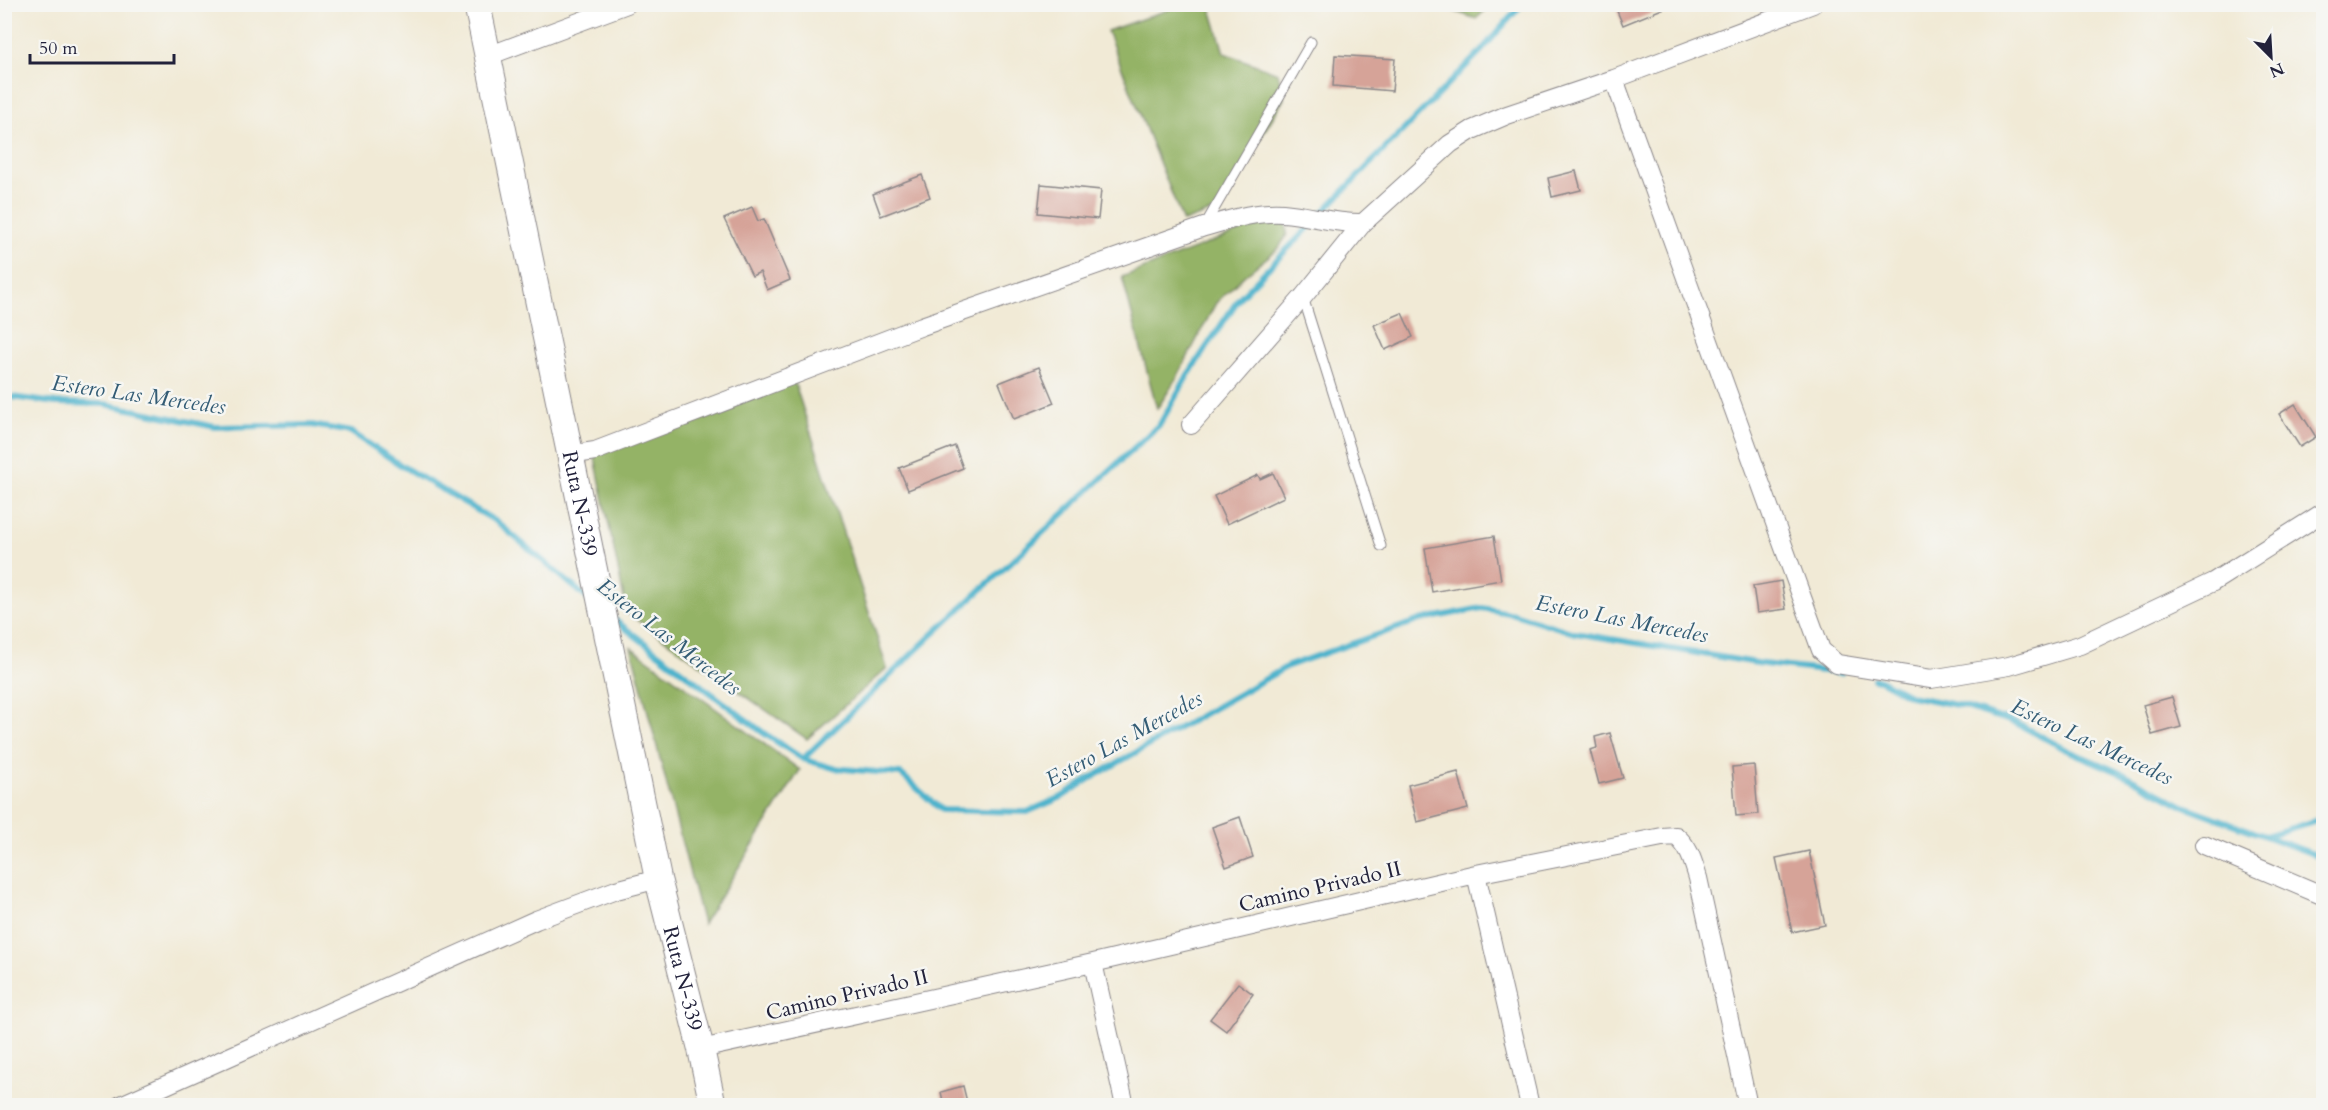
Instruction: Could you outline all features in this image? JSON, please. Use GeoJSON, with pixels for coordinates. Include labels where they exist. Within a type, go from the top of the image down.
{"type":"FeatureCollection","features":[{"type":"Feature","properties":{"kind":"street","name":"Ruta N-339"},"geometry":{"type":"LineString","coordinates":[[477,4],[607,641],[658,879],[713,1106]]}},
{"type":"Feature","properties":{"kind":"street"},"geometry":{"type":"LineString","coordinates":[[488,56],[627,4]]}},
{"type":"Feature","properties":{"kind":"street"},"geometry":{"type":"LineString","coordinates":[[1191,425],[1304,297],[1363,223],[1450,144],[1472,130],[1508,115],[1614,79],[1813,4]]}},
{"type":"Feature","properties":{"kind":"street"},"geometry":{"type":"LineString","coordinates":[[1614,79],[1821,650],[1837,664],[1931,679],[2009,666],[2080,645],[2213,582],[2324,512]]}},
{"type":"Feature","properties":{"kind":"street"},"geometry":{"type":"LineString","coordinates":[[569,455],[595,451],[922,326],[1204,227],[1245,216],[1282,213],[1344,224],[1363,223]]}},
{"type":"Feature","properties":{"kind":"street","name":"Camino Privado II"},"geometry":{"type":"LineString","coordinates":[[701,1049],[1093,963],[1476,874],[1676,836],[1685,843],[1698,879],[1748,1106]]}},
{"type":"Feature","properties":{"kind":"street"},"geometry":{"type":"LineString","coordinates":[[2204,845],[2324,896]]}},
{"type":"Feature","properties":{"kind":"street"},"geometry":{"type":"LineString","coordinates":[[1476,874],[1530,1106]]}},
{"type":"Feature","properties":{"kind":"street"},"geometry":{"type":"LineString","coordinates":[[119,1106],[536,920],[616,890],[658,879]]}},
{"type":"Feature","properties":{"kind":"street"},"geometry":{"type":"LineString","coordinates":[[1093,963],[1125,1106]]}},
{"type":"Feature","properties":{"kind":"lane"},"geometry":{"type":"LineString","coordinates":[[1204,227],[1311,42]]}},
{"type":"Feature","properties":{"kind":"lane"},"geometry":{"type":"LineString","coordinates":[[1304,297],[1381,546]]}},
{"type":"Feature","properties":{"kind":"green space"},"geometry":{"type":"Polygon","coordinates":[[[1182,5],[1210,5],[1224,53],[1278,73],[1284,99],[1217,210],[1183,222],[1107,31],[1182,5]]]}},
{"type":"Feature","properties":{"kind":"green space"},"geometry":{"type":"Polygon","coordinates":[[[1437,5],[1491,5],[1476,19],[1437,5]]]}},
{"type":"Feature","properties":{"kind":"green space"},"geometry":{"type":"Polygon","coordinates":[[[1286,218],[1287,234],[1279,248],[1245,275],[1216,303],[1175,381],[1157,409],[1122,277],[1248,228],[1286,218]]]}},
{"type":"Feature","properties":{"kind":"green space"},"geometry":{"type":"Polygon","coordinates":[[[794,381],[887,668],[807,739],[627,613],[594,453],[794,381]]]}},
{"type":"Feature","properties":{"kind":"green space"},"geometry":{"type":"Polygon","coordinates":[[[631,647],[800,770],[703,924],[631,647]]]}},
{"type":"Feature","properties":{"kind":"building"},"geometry":{"type":"Polygon","coordinates":[[[1614,4],[1672,4],[1672,5],[1623,25],[1614,4]]]}},
{"type":"Feature","properties":{"kind":"building"},"geometry":{"type":"Polygon","coordinates":[[[1335,55],[1395,59],[1392,91],[1333,86],[1335,55]]]}},
{"type":"Feature","properties":{"kind":"building"},"geometry":{"type":"Polygon","coordinates":[[[1576,171],[1581,190],[1552,197],[1548,178],[1576,171]]]}},
{"type":"Feature","properties":{"kind":"building"},"geometry":{"type":"Polygon","coordinates":[[[922,175],[930,197],[881,216],[873,194],[922,175]]]}},
{"type":"Feature","properties":{"kind":"building"},"geometry":{"type":"Polygon","coordinates":[[[1041,184],[1101,190],[1098,219],[1038,213],[1041,184]]]}},
{"type":"Feature","properties":{"kind":"building"},"geometry":{"type":"Polygon","coordinates":[[[752,207],[758,221],[764,219],[790,280],[767,290],[760,272],[752,276],[724,219],[752,207]]]}},
{"type":"Feature","properties":{"kind":"building"},"geometry":{"type":"Polygon","coordinates":[[[1402,313],[1413,337],[1385,350],[1374,325],[1402,313]]]}},
{"type":"Feature","properties":{"kind":"building"},"geometry":{"type":"Polygon","coordinates":[[[1039,367],[1054,403],[1014,419],[999,383],[1039,367]]]}},
{"type":"Feature","properties":{"kind":"building"},"geometry":{"type":"Polygon","coordinates":[[[2295,404],[2316,437],[2300,447],[2279,414],[2295,404]]]}},
{"type":"Feature","properties":{"kind":"building"},"geometry":{"type":"Polygon","coordinates":[[[955,446],[963,468],[908,490],[899,468],[955,446]]]}},
{"type":"Feature","properties":{"kind":"building"},"geometry":{"type":"Polygon","coordinates":[[[1273,473],[1284,497],[1227,524],[1214,496],[1258,475],[1260,479],[1273,473]]]}},
{"type":"Feature","properties":{"kind":"building"},"geometry":{"type":"Polygon","coordinates":[[[1494,536],[1501,580],[1432,592],[1425,548],[1494,536]]]}},
{"type":"Feature","properties":{"kind":"building"},"geometry":{"type":"Polygon","coordinates":[[[1781,581],[1786,609],[1757,613],[1753,586],[1781,581]]]}},
{"type":"Feature","properties":{"kind":"building"},"geometry":{"type":"Polygon","coordinates":[[[2172,697],[2181,727],[2152,735],[2143,705],[2172,697]]]}},
{"type":"Feature","properties":{"kind":"building"},"geometry":{"type":"Polygon","coordinates":[[[1610,733],[1623,778],[1599,784],[1590,750],[1597,748],[1595,737],[1610,733]]]}},
{"type":"Feature","properties":{"kind":"building"},"geometry":{"type":"Polygon","coordinates":[[[1754,765],[1758,814],[1736,816],[1732,767],[1754,765]]]}},
{"type":"Feature","properties":{"kind":"building"},"geometry":{"type":"Polygon","coordinates":[[[1458,772],[1468,809],[1417,822],[1408,785],[1458,772]]]}},
{"type":"Feature","properties":{"kind":"building"},"geometry":{"type":"Polygon","coordinates":[[[1240,817],[1253,857],[1226,867],[1212,827],[1240,817]]]}},
{"type":"Feature","properties":{"kind":"building"},"geometry":{"type":"Polygon","coordinates":[[[1809,851],[1825,925],[1792,932],[1776,858],[1809,851]]]}},
{"type":"Feature","properties":{"kind":"building"},"geometry":{"type":"Polygon","coordinates":[[[1238,983],[1253,994],[1226,1031],[1210,1019],[1238,983]]]}},
{"type":"Feature","properties":{"kind":"building"},"geometry":{"type":"Polygon","coordinates":[[[963,1086],[968,1106],[944,1106],[941,1092],[963,1086]]]}},
{"type":"Feature","properties":{"kind":"waterway"},"geometry":{"type":"LineString","coordinates":[[1321,214],[1481,51],[1522,4]]}},
{"type":"Feature","properties":{"kind":"waterway"},"geometry":{"type":"LineString","coordinates":[[803,759],[931,636],[1160,424],[1188,375],[1240,297],[1314,222]]}},
{"type":"Feature","properties":{"kind":"waterway","name":"Estero Las Mercedes"},"geometry":{"type":"LineString","coordinates":[[4,396],[56,403],[105,404],[215,427],[312,425],[351,432],[402,466],[497,522],[593,603]]}},
{"type":"Feature","properties":{"kind":"waterway","name":"Estero Las Mercedes"},"geometry":{"type":"LineString","coordinates":[[613,619],[765,734],[803,759],[833,768],[901,774],[941,810],[1027,812],[1062,797],[1089,779],[1288,666],[1420,620],[1482,608],[1514,614],[1575,633],[1763,664],[1841,673]]}},
{"type":"Feature","properties":{"kind":"waterway","name":"Estero Las Mercedes"},"geometry":{"type":"LineString","coordinates":[[1874,679],[1910,696],[1962,706],[2016,723],[2182,805],[2324,858]]}},
{"type":"Feature","properties":{"kind":"waterway"},"geometry":{"type":"LineString","coordinates":[[2265,836],[2324,818]]}}]}
